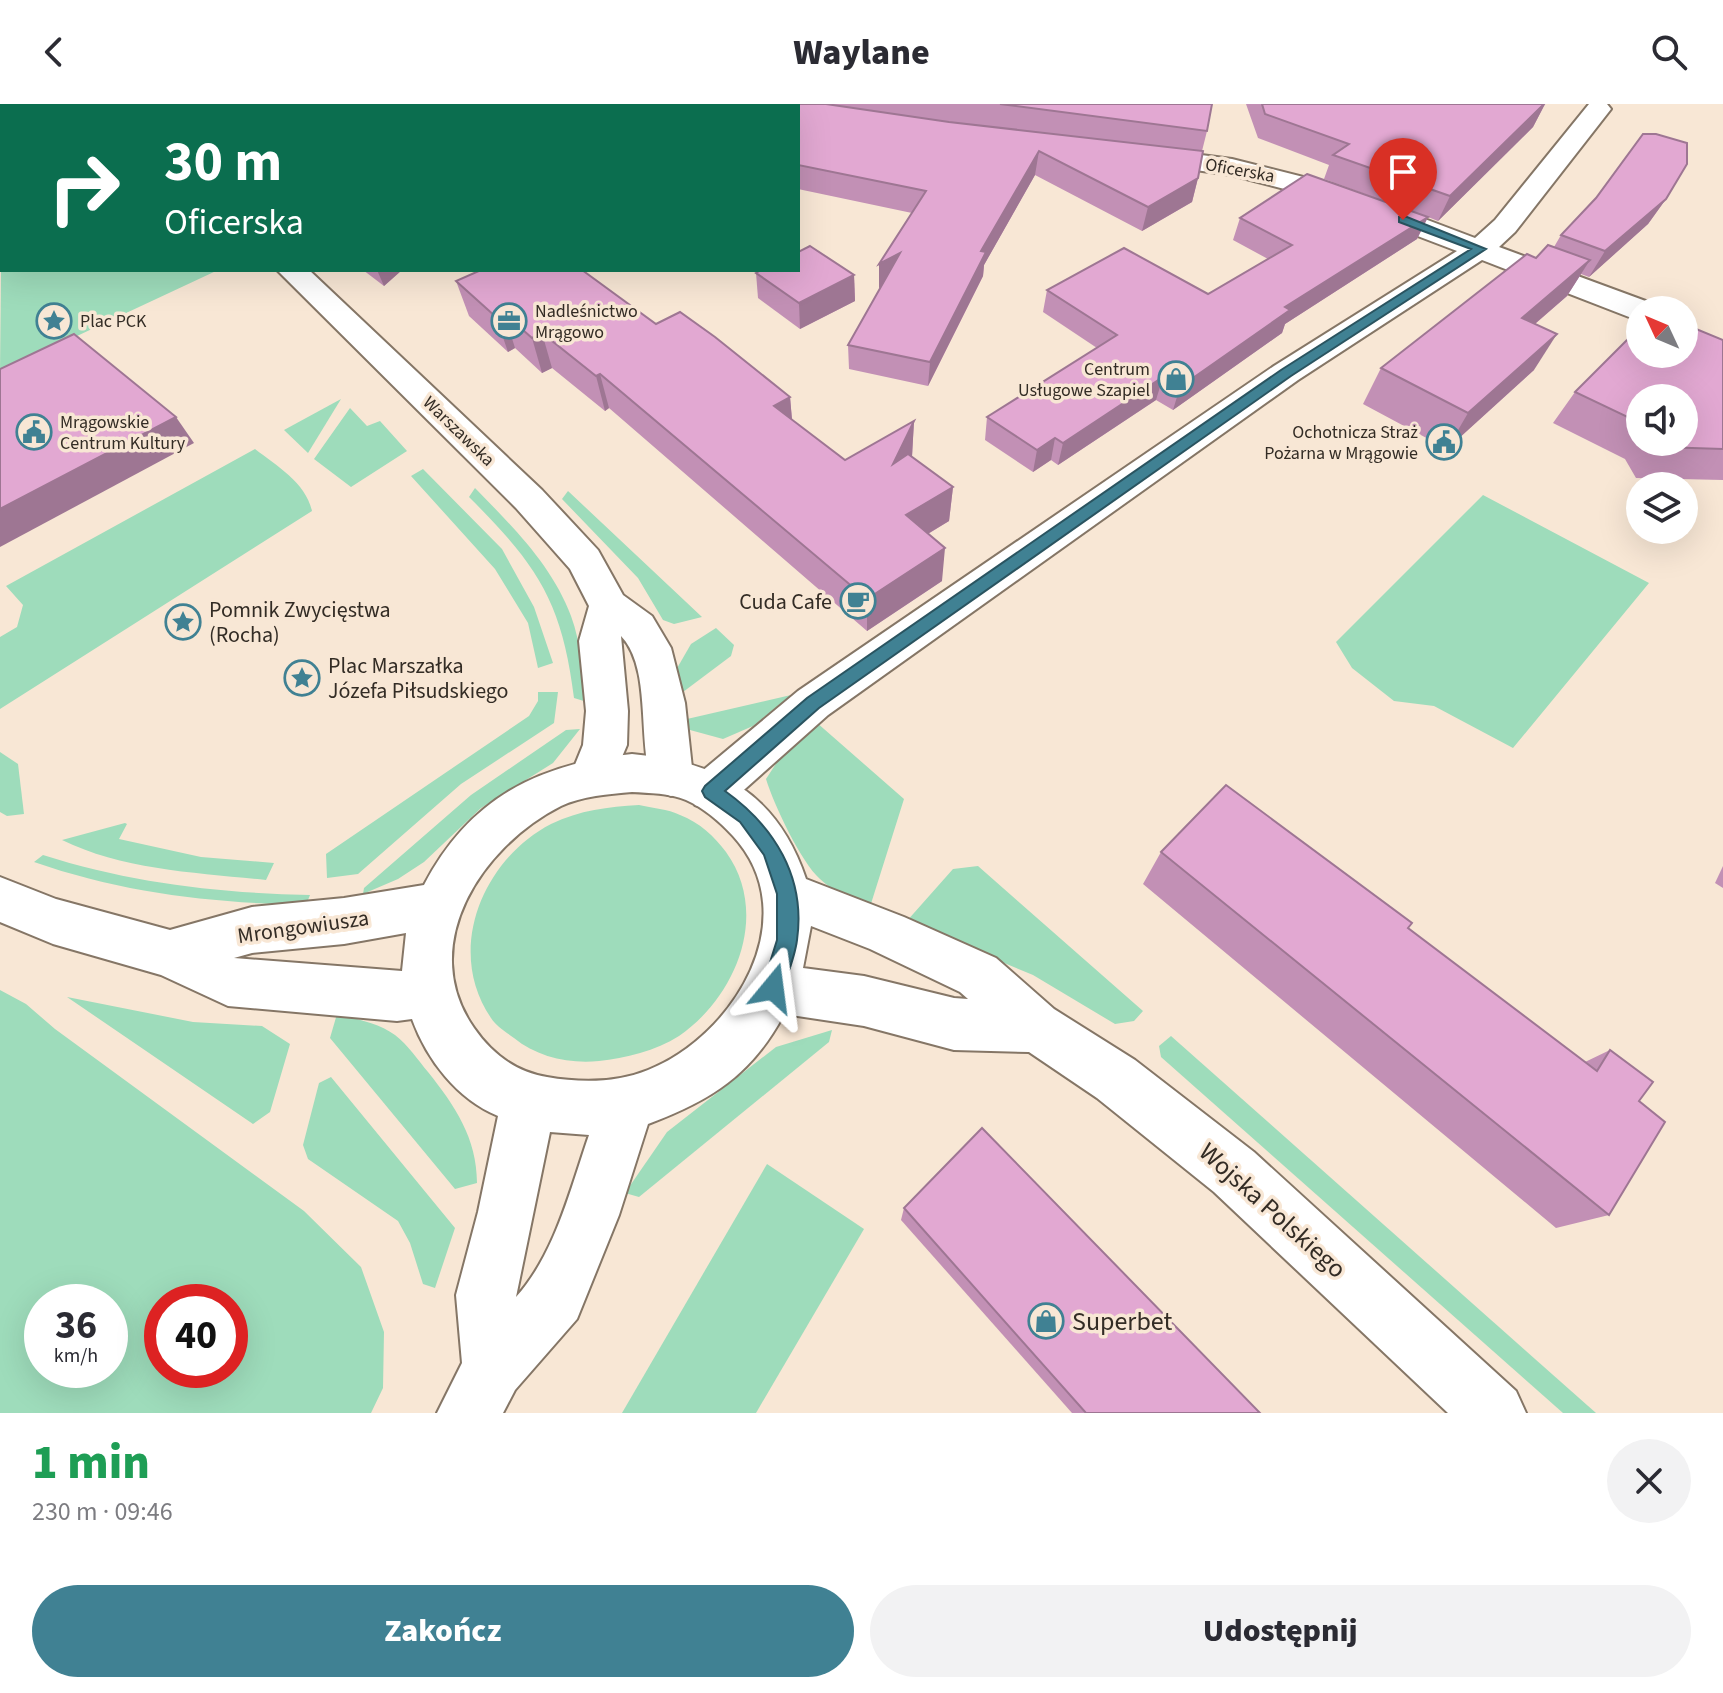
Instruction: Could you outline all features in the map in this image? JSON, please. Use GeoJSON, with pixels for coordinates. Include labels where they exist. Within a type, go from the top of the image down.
{"type":"FeatureCollection","features":[{"type":"Feature","properties":{"kind":"street"},"geometry":{"type":"LineString","coordinates":[[691,784],[813,703],[1286,373],[1480,249],[1505,226],[1598,109]]}},
{"type":"Feature","properties":{"kind":"street","name":"Oficerska"},"geometry":{"type":"LineString","coordinates":[[1113,152],[1232,167],[1282,178],[1626,305]]}},
{"type":"Feature","properties":{"kind":"street","name":"Warszawska"},"geometry":{"type":"LineString","coordinates":[[294,272],[529,499],[584,560],[609,606],[638,627],[651,648],[664,703],[691,784]]}},
{"type":"Feature","properties":{"kind":"street"},"geometry":{"type":"LineString","coordinates":[[592,777],[605,745],[607,711],[599,641],[609,606]]}},
{"type":"Feature","properties":{"kind":"street"},"geometry":{"type":"LineString","coordinates":[[632,773],[691,784],[746,816],[772,851],[787,894],[787,940],[773,988],[739,1039],[687,1080],[627,1104],[576,1109],[528,1101],[481,1077],[446,1039],[428,993],[426,948],[437,905],[462,859],[499,821],[544,793],[592,777],[632,773]]}},
{"type":"Feature","properties":{"kind":"street","name":"Wojska Polskiego"},"geometry":{"type":"LineString","coordinates":[[787,894],[887,933],[978,975],[1036,1027],[1116,1079],[1234,1172],[1494,1413]]}},
{"type":"Feature","properties":{"kind":"street"},"geometry":{"type":"LineString","coordinates":[[0,899],[53,921],[170,954],[228,982],[397,996],[428,993]]}},
{"type":"Feature","properties":{"kind":"street","name":"Mrongowiusza"},"geometry":{"type":"LineString","coordinates":[[170,954],[252,930],[344,921],[437,905]]}},
{"type":"Feature","properties":{"kind":"street"},"geometry":{"type":"LineString","coordinates":[[773,988],[864,1001],[954,1024],[1036,1027]]}},
{"type":"Feature","properties":{"kind":"street"},"geometry":{"type":"LineString","coordinates":[[481,1390],[486,1295],[507,1212],[528,1101]]}},
{"type":"Feature","properties":{"kind":"street"},"geometry":{"type":"LineString","coordinates":[[481,1390],[556,1298],[590,1215],[627,1104]]}},
{"type":"Feature","properties":{"kind":"green space","name":"Plac PCK"},"geometry":{"type":"Polygon","coordinates":[[[1,272],[214,272],[0,372],[1,272]]]}},
{"type":"Feature","properties":{"kind":"green space"},"geometry":{"type":"Polygon","coordinates":[[[341,399],[308,453],[284,430],[341,399]]]}},
{"type":"Feature","properties":{"kind":"green space"},"geometry":{"type":"Polygon","coordinates":[[[350,408],[367,426],[380,421],[407,451],[351,487],[314,459],[350,408]]]}},
{"type":"Feature","properties":{"kind":"green space"},"geometry":{"type":"Polygon","coordinates":[[[255,449],[297,484],[312,511],[0,709],[0,637],[17,627],[23,605],[6,586],[255,449]]]}},
{"type":"Feature","properties":{"kind":"green space"},"geometry":{"type":"Polygon","coordinates":[[[423,469],[502,549],[534,607],[553,663],[538,668],[528,623],[495,569],[411,476],[423,469]]]}},
{"type":"Feature","properties":{"kind":"green space"},"geometry":{"type":"Polygon","coordinates":[[[475,488],[530,547],[563,597],[577,637],[587,702],[574,698],[562,635],[542,587],[512,543],[469,497],[475,488]]]}},
{"type":"Feature","properties":{"kind":"green space"},"geometry":{"type":"Polygon","coordinates":[[[568,491],[702,617],[674,624],[663,620],[638,578],[562,499],[568,491]]]}},
{"type":"Feature","properties":{"kind":"green space"},"geometry":{"type":"Polygon","coordinates":[[[1483,495],[1649,583],[1513,748],[1434,706],[1394,701],[1352,668],[1336,642],[1483,495]]]}},
{"type":"Feature","properties":{"kind":"green space"},"geometry":{"type":"Polygon","coordinates":[[[716,628],[734,645],[731,656],[683,692],[676,670],[691,644],[716,628]]]}},
{"type":"Feature","properties":{"kind":"green space"},"geometry":{"type":"Polygon","coordinates":[[[538,692],[558,692],[554,723],[461,784],[358,874],[327,878],[326,854],[529,716],[538,701],[538,692]]]}},
{"type":"Feature","properties":{"kind":"green space"},"geometry":{"type":"Polygon","coordinates":[[[791,695],[753,726],[723,739],[690,730],[687,719],[791,695]]]}},
{"type":"Feature","properties":{"kind":"green space"},"geometry":{"type":"Polygon","coordinates":[[[816,722],[904,799],[869,910],[831,888],[813,871],[789,832],[766,779],[781,756],[816,722]]]}},
{"type":"Feature","properties":{"kind":"green space"},"geometry":{"type":"Polygon","coordinates":[[[580,729],[553,763],[481,808],[424,862],[398,879],[363,894],[364,888],[471,795],[566,730],[580,729]]]}},
{"type":"Feature","properties":{"kind":"green space"},"geometry":{"type":"Polygon","coordinates":[[[0,752],[18,764],[24,814],[7,816],[0,812],[0,752]]]}},
{"type":"Feature","properties":{"kind":"green space"},"geometry":{"type":"Polygon","coordinates":[[[639,805],[670,811],[706,830],[726,852],[739,876],[745,901],[746,926],[741,952],[731,976],[717,999],[699,1019],[679,1036],[660,1046],[599,1061],[565,1060],[533,1050],[496,1024],[478,992],[471,964],[472,937],[478,909],[506,860],[527,840],[551,824],[594,810],[639,805]]]}},
{"type":"Feature","properties":{"kind":"green space"},"geometry":{"type":"Polygon","coordinates":[[[125,823],[119,839],[201,857],[274,863],[266,880],[188,872],[110,858],[62,840],[125,823]]]}},
{"type":"Feature","properties":{"kind":"green space"},"geometry":{"type":"Polygon","coordinates":[[[43,855],[109,873],[175,885],[310,895],[306,905],[202,899],[134,889],[34,862],[43,855]]]}},
{"type":"Feature","properties":{"kind":"green space"},"geometry":{"type":"Polygon","coordinates":[[[978,866],[1143,1011],[1134,1021],[1115,1024],[1033,975],[906,922],[953,869],[978,866]]]}},
{"type":"Feature","properties":{"kind":"green space"},"geometry":{"type":"Polygon","coordinates":[[[0,990],[26,1004],[55,1029],[304,1211],[361,1267],[384,1332],[383,1388],[371,1413],[0,1413],[0,990]]]}},
{"type":"Feature","properties":{"kind":"green space"},"geometry":{"type":"Polygon","coordinates":[[[67,997],[193,1022],[262,1026],[290,1044],[270,1112],[253,1124],[67,997]]]}},
{"type":"Feature","properties":{"kind":"green space"},"geometry":{"type":"Polygon","coordinates":[[[337,1014],[382,1027],[413,1053],[463,1123],[473,1151],[477,1183],[455,1189],[330,1038],[337,1014]]]}},
{"type":"Feature","properties":{"kind":"green space"},"geometry":{"type":"Polygon","coordinates":[[[832,1030],[829,1042],[639,1197],[625,1193],[667,1132],[776,1047],[832,1030]]]}},
{"type":"Feature","properties":{"kind":"green space"},"geometry":{"type":"Polygon","coordinates":[[[1171,1036],[1596,1413],[1563,1413],[1161,1057],[1159,1046],[1171,1036]]]}},
{"type":"Feature","properties":{"kind":"green space"},"geometry":{"type":"Polygon","coordinates":[[[331,1077],[455,1228],[435,1288],[423,1284],[410,1243],[398,1221],[308,1159],[303,1145],[319,1083],[331,1077]]]}},
{"type":"Feature","properties":{"kind":"green space"},"geometry":{"type":"Polygon","coordinates":[[[767,1164],[864,1229],[756,1413],[622,1413],[767,1164]]]}},
{"type":"Feature","properties":{"kind":"building"},"geometry":{"type":"Polygon","coordinates":[[[800,104],[826,104],[949,122],[1203,151],[1198,178],[1148,207],[1039,151],[981,251],[986,252],[930,362],[848,345],[900,253],[879,264],[926,191],[800,165],[800,104]]]}},
{"type":"Feature","properties":{"kind":"building"},"geometry":{"type":"Polygon","coordinates":[[[1000,104],[1212,104],[1207,131],[1000,104]]]}},
{"type":"Feature","properties":{"kind":"building"},"geometry":{"type":"Polygon","coordinates":[[[1262,104],[1544,104],[1450,196],[1333,155],[1349,144],[1265,114],[1262,104]]]}},
{"type":"Feature","properties":{"kind":"building"},"geometry":{"type":"Polygon","coordinates":[[[1643,134],[1656,134],[1687,143],[1687,164],[1666,199],[1605,251],[1561,235],[1596,198],[1643,134]]]}},
{"type":"Feature","properties":{"kind":"building"},"geometry":{"type":"Polygon","coordinates":[[[1307,174],[1428,217],[1285,307],[1290,310],[1180,387],[1163,377],[1063,443],[1055,438],[1037,450],[987,417],[1117,335],[1047,290],[1124,248],[1208,294],[1292,245],[1240,218],[1307,174]]]}},
{"type":"Feature","properties":{"kind":"building"},"geometry":{"type":"Polygon","coordinates":[[[1548,245],[1590,260],[1522,318],[1557,334],[1468,413],[1381,368],[1527,254],[1536,258],[1548,245]]]}},
{"type":"Feature","properties":{"kind":"building"},"geometry":{"type":"Polygon","coordinates":[[[810,246],[854,275],[799,303],[756,273],[800,272],[800,251],[810,246]]]}},
{"type":"Feature","properties":{"kind":"building"},"geometry":{"type":"Polygon","coordinates":[[[476,272],[585,272],[656,324],[680,312],[790,397],[774,406],[845,460],[914,421],[893,464],[908,454],[953,487],[906,515],[945,548],[867,599],[600,374],[596,376],[542,333],[532,338],[504,313],[496,317],[456,281],[476,272]]]}},
{"type":"Feature","properties":{"kind":"building"},"geometry":{"type":"Polygon","coordinates":[[[1698,330],[1723,340],[1723,449],[1698,448],[1698,384],[1626,384],[1626,416],[1575,392],[1626,341],[1626,368],[1698,368],[1698,330]]]}},
{"type":"Feature","properties":{"kind":"building"},"geometry":{"type":"Polygon","coordinates":[[[74,334],[176,417],[0,509],[0,369],[74,334]]]}},
{"type":"Feature","properties":{"kind":"building"},"geometry":{"type":"Polygon","coordinates":[[[1226,785],[1412,923],[1408,928],[1597,1071],[1610,1050],[1653,1082],[1639,1101],[1665,1122],[1609,1215],[1161,852],[1226,785]]]}},
{"type":"Feature","properties":{"kind":"building"},"geometry":{"type":"Polygon","coordinates":[[[982,1128],[1260,1413],[1086,1413],[904,1208],[982,1128]]]}},
{"type":"Feature","properties":{"kind":"place","name":"Plac PCK"},"geometry":{"type":"Point","coordinates":[54,321]}},
{"type":"Feature","properties":{"kind":"place","name":"Nadleśnictwo Mrągowo"},"geometry":{"type":"Point","coordinates":[509,321]}},
{"type":"Feature","properties":{"kind":"place","name":"Centrum Usługowe Szapiel"},"geometry":{"type":"Point","coordinates":[1176,379]}},
{"type":"Feature","properties":{"kind":"place","name":"Mrągowskie Centrum Kultury"},"geometry":{"type":"Point","coordinates":[34,432]}},
{"type":"Feature","properties":{"kind":"place","name":"Ochotnicza Straż Pożarna w Mrągowie"},"geometry":{"type":"Point","coordinates":[1444,442]}},
{"type":"Feature","properties":{"kind":"place","name":"Cuda Cafe"},"geometry":{"type":"Point","coordinates":[858,601]}},
{"type":"Feature","properties":{"kind":"place","name":"Pomnik Zwycięstwa (Rocha)"},"geometry":{"type":"Point","coordinates":[183,622]}},
{"type":"Feature","properties":{"kind":"place","name":"Plac Marszałka Józefa Piłsudskiego"},"geometry":{"type":"Point","coordinates":[302,678]}},
{"type":"Feature","properties":{"kind":"place","name":"Superbet"},"geometry":{"type":"Point","coordinates":[1046,1321]}},
{"type":"Feature","properties":{"kind":"route"},"geometry":{"type":"LineString","coordinates":[[773,988],[787,940],[787,894],[772,851],[746,816],[711,791],[813,703],[1286,373],[1480,249],[1403,220]]}}]}
